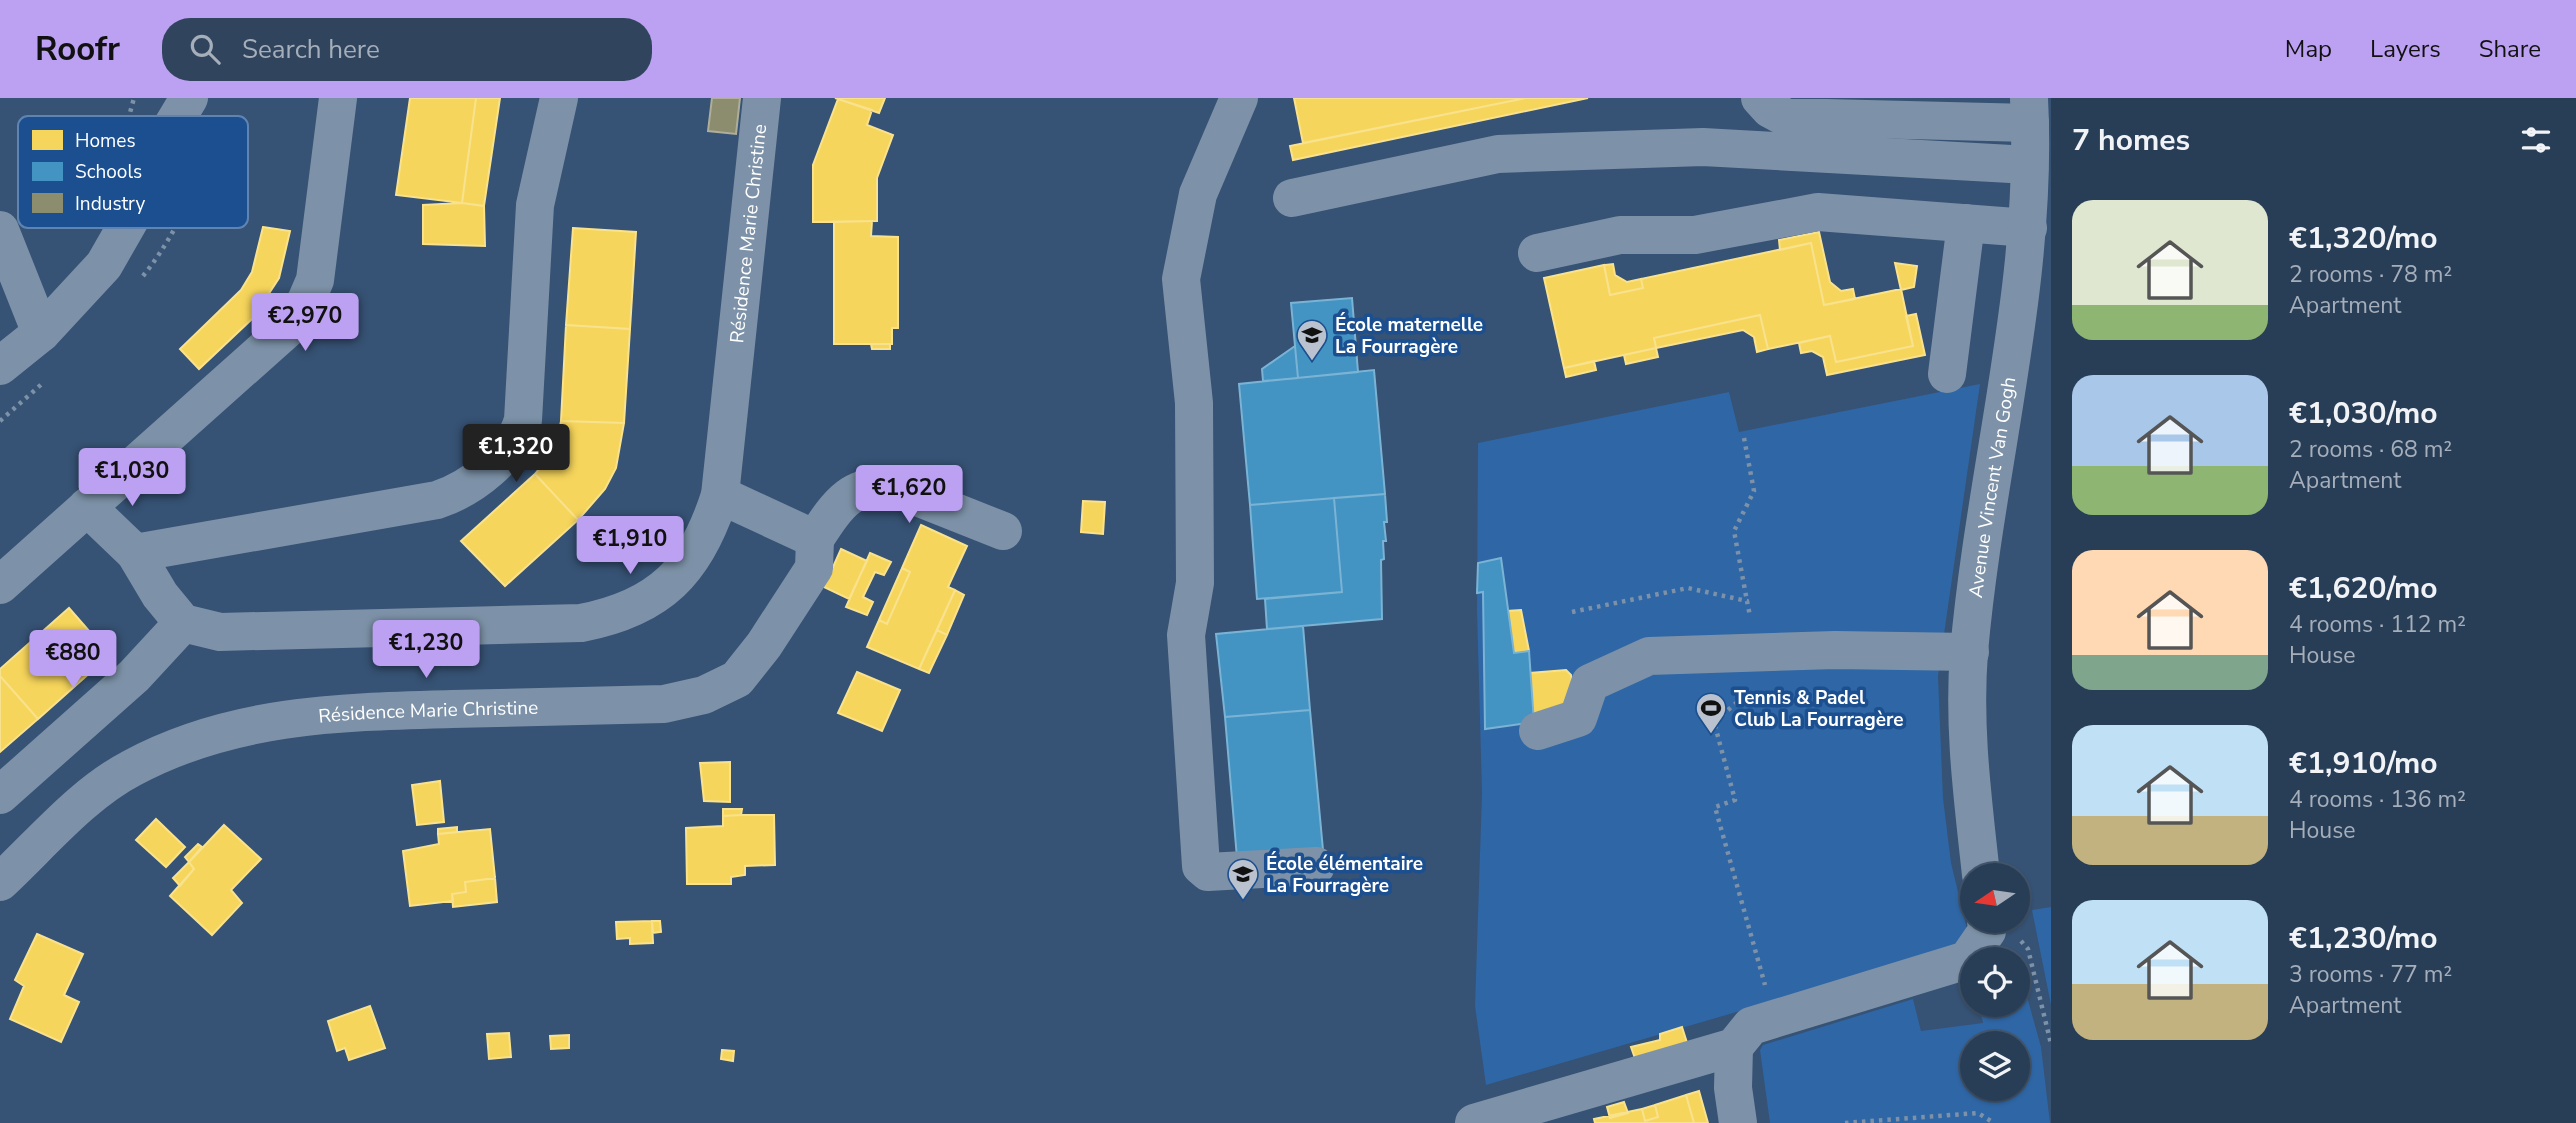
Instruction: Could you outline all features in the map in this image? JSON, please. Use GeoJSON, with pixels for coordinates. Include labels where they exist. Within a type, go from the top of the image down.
{"type":"FeatureCollection","features":[{"type":"Feature","properties":{"kind":"street"},"geometry":{"type":"LineString","coordinates":[[0,585],[287,329],[306,301],[315,280],[338,98]]}},
{"type":"Feature","properties":{"kind":"street"},"geometry":{"type":"LineString","coordinates":[[135,553],[437,500],[460,492],[509,450],[523,419],[535,205],[559,98]]}},
{"type":"Feature","properties":{"kind":"street","name":"Résidence Marie Christine"},"geometry":{"type":"LineString","coordinates":[[183,623],[220,632],[580,623],[609,617],[646,603],[681,573],[708,533],[720,495],[762,98]]}},
{"type":"Feature","properties":{"kind":"street"},"geometry":{"type":"LineString","coordinates":[[1238,98],[1221,133],[1198,194],[1181,279],[1194,403],[1195,583],[1186,635],[1201,866],[1208,872],[1316,866]]}},
{"type":"Feature","properties":{"kind":"street"},"geometry":{"type":"LineString","coordinates":[[1759,98],[1770,109],[1784,117],[1937,122],[2030,111]]}},
{"type":"Feature","properties":{"kind":"street","name":"Avenue Vincent Van Gogh"},"geometry":{"type":"LineString","coordinates":[[1980,863],[1967,745],[1969,652],[2028,228],[2030,111]]}},
{"type":"Feature","properties":{"kind":"street"},"geometry":{"type":"LineString","coordinates":[[1292,198],[1498,154],[1703,148],[2029,165]]}},
{"type":"Feature","properties":{"kind":"street"},"geometry":{"type":"LineString","coordinates":[[1537,253],[1620,236],[1695,235],[1818,212],[2028,228]]}},
{"type":"Feature","properties":{"kind":"street"},"geometry":{"type":"LineString","coordinates":[[1947,374],[1966,223]]}},
{"type":"Feature","properties":{"kind":"street"},"geometry":{"type":"LineString","coordinates":[[0,366],[41,334],[104,265],[125,228]]}},
{"type":"Feature","properties":{"kind":"street"},"geometry":{"type":"LineString","coordinates":[[0,230],[41,334]]}},
{"type":"Feature","properties":{"kind":"street","name":"Résidence Marie Christine"},"geometry":{"type":"LineString","coordinates":[[0,882],[99,790],[131,768],[195,740],[264,721],[338,712],[664,704],[704,695],[737,679],[764,645],[814,568],[816,539],[832,513],[851,495],[867,486],[881,485],[897,489],[1003,531]]}},
{"type":"Feature","properties":{"kind":"street"},"geometry":{"type":"LineString","coordinates":[[720,495],[816,539]]}},
{"type":"Feature","properties":{"kind":"street"},"geometry":{"type":"LineString","coordinates":[[0,795],[134,676],[183,623],[160,595],[135,553],[87,507]]}},
{"type":"Feature","properties":{"kind":"street"},"geometry":{"type":"LineString","coordinates":[[1538,731],[1578,718],[1590,683],[1649,656],[1756,651],[1940,649],[1969,652]]}},
{"type":"Feature","properties":{"kind":"street"},"geometry":{"type":"LineString","coordinates":[[1474,1123],[1734,1047],[1751,1026],[1967,960],[1982,933]]}},
{"type":"Feature","properties":{"kind":"street"},"geometry":{"type":"LineString","coordinates":[[1734,1047],[1733,1087],[1738,1123]]}},
{"type":"Feature","properties":{"kind":"path"},"geometry":{"type":"LineString","coordinates":[[129,116],[134,98]]}},
{"type":"Feature","properties":{"kind":"path"},"geometry":{"type":"LineString","coordinates":[[1744,438],[1754,491],[1734,531],[1756,651]]}},
{"type":"Feature","properties":{"kind":"path"},"geometry":{"type":"LineString","coordinates":[[1572,612],[1688,588],[1747,601]]}},
{"type":"Feature","properties":{"kind":"path"},"geometry":{"type":"LineString","coordinates":[[1751,690],[1714,722],[1735,800],[1715,807],[1766,985]]}},
{"type":"Feature","properties":{"kind":"path"},"geometry":{"type":"LineString","coordinates":[[2014,933],[2028,949],[2051,1044]]}},
{"type":"Feature","properties":{"kind":"path"},"geometry":{"type":"LineString","coordinates":[[1845,1123],[1978,1113],[1994,1123]]}},
{"type":"Feature","properties":{"kind":"shaded area","name":"Tennis & Padel Club La Fourragère"},"geometry":{"type":"Polygon","coordinates":[[[1980,384],[1938,676],[1943,798],[1951,863],[1960,900],[1960,933],[1966,933],[1963,946],[1486,1085],[1475,1006],[1482,793],[1477,611],[1478,443],[1729,392],[1739,432],[1980,384]]]}},
{"type":"Feature","properties":{"kind":"shaded area"},"geometry":{"type":"Polygon","coordinates":[[[2051,907],[2051,1005],[2032,910],[2051,907]]]}},
{"type":"Feature","properties":{"kind":"shaded area"},"geometry":{"type":"Polygon","coordinates":[[[1913,999],[1921,1031],[1983,1023],[1982,1017],[2030,1017],[2030,1008],[2041,1047],[2050,1123],[1770,1123],[1760,1050],[1763,1045],[1913,999]]]}},
{"type":"Feature","properties":{"kind":"building: Homes"},"geometry":{"type":"Polygon","coordinates":[[[410,98],[476,98],[462,203],[396,195],[410,98]]]}},
{"type":"Feature","properties":{"kind":"building: Homes"},"geometry":{"type":"Polygon","coordinates":[[[476,98],[500,98],[484,206],[462,203],[476,98]]]}},
{"type":"Feature","properties":{"kind":"building: Homes"},"geometry":{"type":"Polygon","coordinates":[[[835,98],[885,98],[879,113],[835,98]]]}},
{"type":"Feature","properties":{"kind":"building: Homes"},"geometry":{"type":"Polygon","coordinates":[[[1294,98],[1526,98],[1303,143],[1294,98]]]}},
{"type":"Feature","properties":{"kind":"building: Homes"},"geometry":{"type":"Polygon","coordinates":[[[1526,98],[1588,98],[1293,160],[1290,146],[1526,98]]]}},
{"type":"Feature","properties":{"kind":"building: Homes"},"geometry":{"type":"Polygon","coordinates":[[[838,99],[872,110],[867,125],[893,135],[877,178],[877,221],[813,222],[813,165],[838,99]]]}},
{"type":"Feature","properties":{"kind":"building: Homes"},"geometry":{"type":"Polygon","coordinates":[[[462,203],[484,206],[485,246],[423,244],[423,205],[462,203]]]}},
{"type":"Feature","properties":{"kind":"building: Homes"},"geometry":{"type":"Polygon","coordinates":[[[872,221],[871,236],[898,237],[898,328],[892,328],[892,344],[834,344],[834,222],[872,221]]]}},
{"type":"Feature","properties":{"kind":"building: Homes"},"geometry":{"type":"Polygon","coordinates":[[[263,227],[290,231],[279,278],[253,318],[199,369],[180,349],[241,290],[252,272],[263,227]]]}},
{"type":"Feature","properties":{"kind":"building: Homes"},"geometry":{"type":"Polygon","coordinates":[[[573,228],[636,232],[630,329],[566,325],[573,228]]]}},
{"type":"Feature","properties":{"kind":"building: Homes"},"geometry":{"type":"Polygon","coordinates":[[[1819,232],[1830,282],[1841,291],[1853,289],[1855,299],[1824,305],[1811,243],[1780,250],[1779,240],[1819,232]]]}},
{"type":"Feature","properties":{"kind":"building: Homes"},"geometry":{"type":"Polygon","coordinates":[[[1811,243],[1824,305],[1901,289],[1913,346],[1836,362],[1830,336],[1768,349],[1760,315],[1654,338],[1656,348],[1564,368],[1544,278],[1604,265],[1610,295],[1643,288],[1641,279],[1811,243]]]}},
{"type":"Feature","properties":{"kind":"building: Homes"},"geometry":{"type":"Polygon","coordinates":[[[1895,263],[1917,266],[1914,287],[1901,290],[1895,263]]]}},
{"type":"Feature","properties":{"kind":"building: Homes"},"geometry":{"type":"Polygon","coordinates":[[[1613,264],[1615,275],[1627,282],[1641,279],[1643,288],[1610,295],[1604,265],[1613,264]]]}},
{"type":"Feature","properties":{"kind":"building: Homes"},"geometry":{"type":"Polygon","coordinates":[[[1916,314],[1925,355],[1827,375],[1823,357],[1812,351],[1801,353],[1799,343],[1830,336],[1836,362],[1913,346],[1906,316],[1916,314]]]}},
{"type":"Feature","properties":{"kind":"building: Homes"},"geometry":{"type":"Polygon","coordinates":[[[1760,315],[1768,349],[1757,352],[1754,337],[1743,330],[1656,348],[1654,338],[1760,315]]]}},
{"type":"Feature","properties":{"kind":"building: Homes"},"geometry":{"type":"Polygon","coordinates":[[[566,325],[630,329],[624,423],[561,421],[566,325]]]}},
{"type":"Feature","properties":{"kind":"building: Homes"},"geometry":{"type":"Polygon","coordinates":[[[871,344],[890,344],[890,349],[872,349],[871,344]]]}},
{"type":"Feature","properties":{"kind":"building: Homes"},"geometry":{"type":"Polygon","coordinates":[[[1656,348],[1658,357],[1626,364],[1624,355],[1656,348]]]}},
{"type":"Feature","properties":{"kind":"building: Homes"},"geometry":{"type":"Polygon","coordinates":[[[1594,361],[1596,370],[1566,377],[1564,368],[1594,361]]]}},
{"type":"Feature","properties":{"kind":"building: Homes"},"geometry":{"type":"Polygon","coordinates":[[[561,421],[624,423],[616,468],[605,489],[578,520],[535,474],[556,448],[561,421]]]}},
{"type":"Feature","properties":{"kind":"building: Homes"},"geometry":{"type":"Polygon","coordinates":[[[535,474],[578,520],[505,586],[461,541],[535,474]]]}},
{"type":"Feature","properties":{"kind":"building: Homes"},"geometry":{"type":"Polygon","coordinates":[[[1083,501],[1105,502],[1103,534],[1081,532],[1083,501]]]}},
{"type":"Feature","properties":{"kind":"building: Homes"},"geometry":{"type":"Polygon","coordinates":[[[921,525],[967,546],[948,587],[955,590],[919,669],[867,647],[879,620],[887,624],[910,572],[902,568],[921,525]]]}},
{"type":"Feature","properties":{"kind":"building: Homes"},"geometry":{"type":"Polygon","coordinates":[[[841,549],[867,561],[849,599],[824,587],[841,549]]]}},
{"type":"Feature","properties":{"kind":"building: Homes"},"geometry":{"type":"Polygon","coordinates":[[[870,553],[891,562],[884,575],[875,572],[863,597],[873,602],[867,615],[846,607],[870,553]]]}},
{"type":"Feature","properties":{"kind":"building: Homes"},"geometry":{"type":"Polygon","coordinates":[[[902,568],[910,572],[887,624],[879,620],[902,568]]]}},
{"type":"Feature","properties":{"kind":"building: Homes"},"geometry":{"type":"Polygon","coordinates":[[[955,590],[964,595],[947,635],[937,630],[955,590]]]}},
{"type":"Feature","properties":{"kind":"building: Homes"},"geometry":{"type":"Polygon","coordinates":[[[69,608],[110,655],[38,719],[0,676],[0,669],[69,608]]]}},
{"type":"Feature","properties":{"kind":"building: Homes"},"geometry":{"type":"Polygon","coordinates":[[[1521,610],[1529,651],[1514,653],[1507,611],[1521,610]]]}},
{"type":"Feature","properties":{"kind":"building: Homes"},"geometry":{"type":"Polygon","coordinates":[[[937,630],[947,635],[929,673],[919,669],[937,630]]]}},
{"type":"Feature","properties":{"kind":"building: Homes"},"geometry":{"type":"Polygon","coordinates":[[[1566,670],[1571,675],[1575,709],[1534,718],[1530,673],[1566,670]]]}},
{"type":"Feature","properties":{"kind":"building: Homes"},"geometry":{"type":"Polygon","coordinates":[[[857,672],[900,690],[882,731],[838,713],[857,672]]]}},
{"type":"Feature","properties":{"kind":"building: Homes"},"geometry":{"type":"Polygon","coordinates":[[[0,676],[38,719],[0,752],[0,676]]]}},
{"type":"Feature","properties":{"kind":"building: Homes"},"geometry":{"type":"Polygon","coordinates":[[[730,762],[730,802],[704,801],[700,763],[730,762]]]}},
{"type":"Feature","properties":{"kind":"building: Homes"},"geometry":{"type":"Polygon","coordinates":[[[440,781],[444,822],[417,825],[412,785],[440,781]]]}},
{"type":"Feature","properties":{"kind":"building: Homes"},"geometry":{"type":"Polygon","coordinates":[[[723,809],[742,809],[741,815],[723,816],[723,809]]]}},
{"type":"Feature","properties":{"kind":"building: Homes"},"geometry":{"type":"Polygon","coordinates":[[[774,815],[775,865],[745,866],[745,875],[731,877],[731,884],[687,884],[686,828],[723,826],[723,816],[774,815]]]}},
{"type":"Feature","properties":{"kind":"building: Homes"},"geometry":{"type":"Polygon","coordinates":[[[156,819],[185,847],[166,867],[136,840],[156,819]]]}},
{"type":"Feature","properties":{"kind":"building: Homes"},"geometry":{"type":"Polygon","coordinates":[[[224,825],[261,859],[231,890],[242,903],[212,935],[170,896],[194,869],[189,862],[224,825]]]}},
{"type":"Feature","properties":{"kind":"building: Homes"},"geometry":{"type":"Polygon","coordinates":[[[457,827],[457,832],[438,834],[438,829],[457,827]]]}},
{"type":"Feature","properties":{"kind":"building: Homes"},"geometry":{"type":"Polygon","coordinates":[[[490,829],[495,878],[465,882],[466,892],[452,894],[453,901],[410,906],[403,851],[439,844],[438,834],[490,829]]]}},
{"type":"Feature","properties":{"kind":"building: Homes"},"geometry":{"type":"Polygon","coordinates":[[[198,844],[202,847],[189,862],[185,857],[198,844]]]}},
{"type":"Feature","properties":{"kind":"building: Homes"},"geometry":{"type":"Polygon","coordinates":[[[189,862],[194,869],[180,886],[173,878],[189,862]]]}},
{"type":"Feature","properties":{"kind":"building: Homes"},"geometry":{"type":"Polygon","coordinates":[[[495,878],[497,902],[453,907],[452,894],[466,892],[465,882],[495,878]]]}},
{"type":"Feature","properties":{"kind":"building: Homes"},"geometry":{"type":"Polygon","coordinates":[[[652,921],[660,921],[661,932],[653,933],[652,921]]]}},
{"type":"Feature","properties":{"kind":"building: Homes"},"geometry":{"type":"Polygon","coordinates":[[[652,921],[653,943],[630,944],[630,938],[617,939],[616,922],[652,921]]]}},
{"type":"Feature","properties":{"kind":"building: Homes"},"geometry":{"type":"Polygon","coordinates":[[[37,934],[83,954],[64,995],[79,1002],[61,1042],[10,1019],[24,986],[15,980],[37,934]]]}},
{"type":"Feature","properties":{"kind":"building: Homes"},"geometry":{"type":"Polygon","coordinates":[[[370,1006],[385,1048],[349,1060],[345,1048],[337,1051],[328,1021],[370,1006]]]}},
{"type":"Feature","properties":{"kind":"building: Homes"},"geometry":{"type":"Polygon","coordinates":[[[1682,1027],[1689,1049],[1637,1064],[1631,1047],[1660,1040],[1660,1034],[1682,1027]]]}},
{"type":"Feature","properties":{"kind":"building: Homes"},"geometry":{"type":"Polygon","coordinates":[[[509,1033],[511,1057],[489,1059],[487,1034],[509,1033]]]}},
{"type":"Feature","properties":{"kind":"building: Homes"},"geometry":{"type":"Polygon","coordinates":[[[569,1035],[569,1048],[551,1049],[550,1036],[569,1035]]]}},
{"type":"Feature","properties":{"kind":"building: Homes"},"geometry":{"type":"Polygon","coordinates":[[[722,1050],[734,1051],[733,1061],[721,1059],[722,1050]]]}},
{"type":"Feature","properties":{"kind":"building: Homes"},"geometry":{"type":"Polygon","coordinates":[[[1699,1091],[1708,1123],[1694,1123],[1686,1095],[1699,1091]]]}},
{"type":"Feature","properties":{"kind":"building: Homes"},"geometry":{"type":"Polygon","coordinates":[[[1686,1095],[1694,1123],[1595,1123],[1594,1119],[1642,1109],[1645,1121],[1658,1117],[1655,1105],[1686,1095]]]}},
{"type":"Feature","properties":{"kind":"building: Homes"},"geometry":{"type":"Polygon","coordinates":[[[1624,1102],[1628,1113],[1610,1118],[1607,1107],[1624,1102]]]}},
{"type":"Feature","properties":{"kind":"building: Homes"},"geometry":{"type":"Polygon","coordinates":[[[1655,1105],[1658,1117],[1645,1121],[1642,1109],[1655,1105]]]}},
{"type":"Feature","properties":{"kind":"building: Schools"},"geometry":{"type":"Polygon","coordinates":[[[1352,298],[1358,372],[1298,378],[1291,303],[1352,298]]]}},
{"type":"Feature","properties":{"kind":"building: Schools"},"geometry":{"type":"Polygon","coordinates":[[[1295,346],[1298,378],[1263,381],[1262,369],[1295,346]]]}},
{"type":"Feature","properties":{"kind":"building: Schools"},"geometry":{"type":"Polygon","coordinates":[[[1374,370],[1385,494],[1250,505],[1239,384],[1374,370]]]}},
{"type":"Feature","properties":{"kind":"building: Schools"},"geometry":{"type":"Polygon","coordinates":[[[1385,494],[1387,522],[1384,522],[1386,541],[1383,541],[1384,559],[1381,560],[1382,619],[1267,629],[1265,599],[1342,592],[1334,498],[1385,494]]]}},
{"type":"Feature","properties":{"kind":"building: Schools"},"geometry":{"type":"Polygon","coordinates":[[[1334,498],[1342,592],[1257,599],[1250,505],[1334,498]]]}},
{"type":"Feature","properties":{"kind":"building: Schools"},"geometry":{"type":"Polygon","coordinates":[[[1501,558],[1514,653],[1529,651],[1534,722],[1485,729],[1483,592],[1477,593],[1478,563],[1501,558]]]}},
{"type":"Feature","properties":{"kind":"building: Schools"},"geometry":{"type":"Polygon","coordinates":[[[1303,626],[1310,710],[1225,717],[1216,634],[1303,626]]]}},
{"type":"Feature","properties":{"kind":"building: Schools"},"geometry":{"type":"Polygon","coordinates":[[[1310,710],[1323,850],[1237,858],[1225,717],[1310,710]]]}},
{"type":"Feature","properties":{"kind":"building: Industry"},"geometry":{"type":"Polygon","coordinates":[[[712,98],[740,98],[736,134],[708,131],[712,98]]]}},
{"type":"Feature","properties":{"kind":"place","name":"École maternelle La Fourragère"},"geometry":{"type":"Point","coordinates":[1312,362]}},
{"type":"Feature","properties":{"kind":"place","name":"Tennis & Padel Club La Fourragère"},"geometry":{"type":"Point","coordinates":[1711,735]}},
{"type":"Feature","properties":{"kind":"place","name":"École élémentaire La Fourragère"},"geometry":{"type":"Point","coordinates":[1243,901]}}]}
